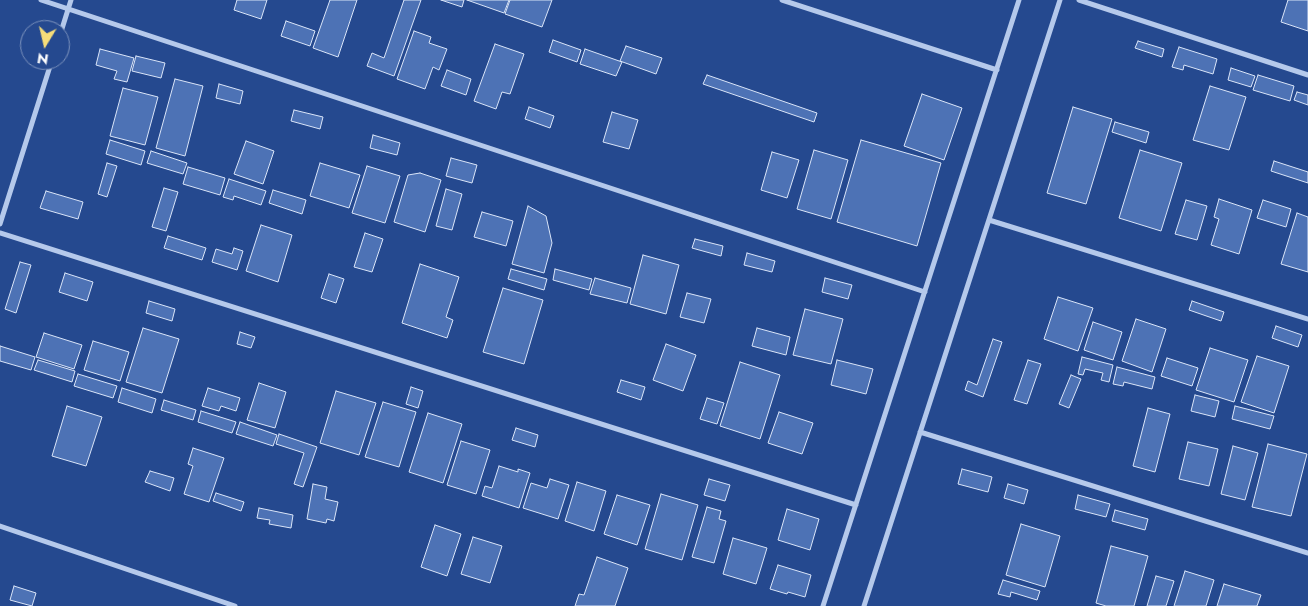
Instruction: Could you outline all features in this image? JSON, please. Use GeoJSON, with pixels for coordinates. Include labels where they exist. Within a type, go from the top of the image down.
{"type":"FeatureCollection","features":[{"type":"Feature","properties":{"kind":"street"},"geometry":{"type":"LineString","coordinates":[[41,0],[925,292]]}},
{"type":"Feature","properties":{"kind":"street"},"geometry":{"type":"LineString","coordinates":[[65,20],[71,0]]}},
{"type":"Feature","properties":{"kind":"street"},"geometry":{"type":"LineString","coordinates":[[782,0],[997,70]]}},
{"type":"Feature","properties":{"kind":"street"},"geometry":{"type":"LineString","coordinates":[[823,606],[1019,0]]}},
{"type":"Feature","properties":{"kind":"street"},"geometry":{"type":"LineString","coordinates":[[864,606],[1060,0]]}},
{"type":"Feature","properties":{"kind":"street"},"geometry":{"type":"LineString","coordinates":[[1079,0],[1308,75]]}},
{"type":"Feature","properties":{"kind":"street"},"geometry":{"type":"LineString","coordinates":[[0,224],[49,70]]}},
{"type":"Feature","properties":{"kind":"street"},"geometry":{"type":"LineString","coordinates":[[988,220],[1308,319]]}},
{"type":"Feature","properties":{"kind":"street"},"geometry":{"type":"LineString","coordinates":[[0,232],[856,505]]}},
{"type":"Feature","properties":{"kind":"street"},"geometry":{"type":"LineString","coordinates":[[920,432],[1308,553]]}},
{"type":"Feature","properties":{"kind":"street"},"geometry":{"type":"LineString","coordinates":[[0,526],[235,606]]}},
{"type":"Feature","properties":{"kind":"building"},"geometry":{"type":"Polygon","coordinates":[[[237,0],[267,0],[261,19],[234,10],[237,0]]]}},
{"type":"Feature","properties":{"kind":"building"},"geometry":{"type":"Polygon","coordinates":[[[330,0],[357,0],[338,57],[313,48],[330,0]]]}},
{"type":"Feature","properties":{"kind":"building"},"geometry":{"type":"Polygon","coordinates":[[[404,0],[421,0],[394,76],[367,66],[372,53],[384,58],[404,0]]]}},
{"type":"Feature","properties":{"kind":"building"},"geometry":{"type":"Polygon","coordinates":[[[441,0],[464,0],[462,7],[441,0]]]}},
{"type":"Feature","properties":{"kind":"building"},"geometry":{"type":"Polygon","coordinates":[[[467,0],[509,0],[504,13],[467,0]]]}},
{"type":"Feature","properties":{"kind":"building"},"geometry":{"type":"Polygon","coordinates":[[[510,0],[552,0],[542,27],[505,14],[510,0]]]}},
{"type":"Feature","properties":{"kind":"building"},"geometry":{"type":"Polygon","coordinates":[[[1288,0],[1308,0],[1308,31],[1281,22],[1288,0]]]}},
{"type":"Feature","properties":{"kind":"building"},"geometry":{"type":"Polygon","coordinates":[[[286,21],[315,31],[310,46],[281,36],[286,21]]]}},
{"type":"Feature","properties":{"kind":"building"},"geometry":{"type":"Polygon","coordinates":[[[414,31],[431,37],[429,43],[447,49],[439,70],[433,67],[425,89],[397,79],[414,31]]]}},
{"type":"Feature","properties":{"kind":"building"},"geometry":{"type":"Polygon","coordinates":[[[553,40],[581,50],[577,62],[549,52],[553,40]]]}},
{"type":"Feature","properties":{"kind":"building"},"geometry":{"type":"Polygon","coordinates":[[[1138,41],[1164,49],[1162,57],[1135,48],[1138,41]]]}},
{"type":"Feature","properties":{"kind":"building"},"geometry":{"type":"Polygon","coordinates":[[[495,44],[524,54],[510,94],[502,92],[496,109],[474,101],[495,44]]]}},
{"type":"Feature","properties":{"kind":"building"},"geometry":{"type":"Polygon","coordinates":[[[626,46],[662,58],[656,74],[620,61],[626,46]]]}},
{"type":"Feature","properties":{"kind":"building"},"geometry":{"type":"Polygon","coordinates":[[[1179,47],[1217,59],[1213,74],[1184,65],[1183,70],[1172,67],[1179,47]]]}},
{"type":"Feature","properties":{"kind":"building"},"geometry":{"type":"Polygon","coordinates":[[[100,49],[134,58],[127,82],[114,79],[117,71],[96,65],[100,49]]]}},
{"type":"Feature","properties":{"kind":"building"},"geometry":{"type":"Polygon","coordinates":[[[585,49],[622,62],[616,76],[580,64],[585,49]]]}},
{"type":"Feature","properties":{"kind":"building"},"geometry":{"type":"Polygon","coordinates":[[[136,56],[165,63],[161,78],[132,71],[136,56]]]}},
{"type":"Feature","properties":{"kind":"building"},"geometry":{"type":"Polygon","coordinates":[[[1231,68],[1255,76],[1251,87],[1228,80],[1231,68]]]}},
{"type":"Feature","properties":{"kind":"building"},"geometry":{"type":"Polygon","coordinates":[[[447,70],[471,79],[466,95],[441,86],[447,70]]]}},
{"type":"Feature","properties":{"kind":"building"},"geometry":{"type":"Polygon","coordinates":[[[707,75],[817,113],[814,122],[703,84],[707,75]]]}},
{"type":"Feature","properties":{"kind":"building"},"geometry":{"type":"Polygon","coordinates":[[[1258,75],[1294,86],[1290,101],[1253,90],[1258,75]]]}},
{"type":"Feature","properties":{"kind":"building"},"geometry":{"type":"Polygon","coordinates":[[[175,79],[203,86],[185,156],[156,148],[175,79]]]}},
{"type":"Feature","properties":{"kind":"building"},"geometry":{"type":"Polygon","coordinates":[[[219,84],[243,91],[240,104],[216,98],[219,84]]]}},
{"type":"Feature","properties":{"kind":"building"},"geometry":{"type":"Polygon","coordinates":[[[1210,86],[1246,97],[1229,150],[1193,140],[1210,86]]]}},
{"type":"Feature","properties":{"kind":"building"},"geometry":{"type":"Polygon","coordinates":[[[123,88],[158,97],[145,145],[110,136],[123,88]]]}},
{"type":"Feature","properties":{"kind":"building"},"geometry":{"type":"Polygon","coordinates":[[[1297,92],[1308,95],[1308,105],[1294,100],[1297,92]]]}},
{"type":"Feature","properties":{"kind":"building"},"geometry":{"type":"Polygon","coordinates":[[[922,94],[962,108],[944,160],[904,146],[922,94]]]}},
{"type":"Feature","properties":{"kind":"building"},"geometry":{"type":"Polygon","coordinates":[[[529,107],[554,116],[550,128],[525,119],[529,107]]]}},
{"type":"Feature","properties":{"kind":"building"},"geometry":{"type":"Polygon","coordinates":[[[1073,107],[1112,119],[1086,204],[1047,193],[1073,107]]]}},
{"type":"Feature","properties":{"kind":"building"},"geometry":{"type":"Polygon","coordinates":[[[294,110],[323,117],[320,129],[291,121],[294,110]]]}},
{"type":"Feature","properties":{"kind":"building"},"geometry":{"type":"Polygon","coordinates":[[[612,112],[638,120],[629,149],[603,142],[612,112]]]}},
{"type":"Feature","properties":{"kind":"building"},"geometry":{"type":"Polygon","coordinates":[[[1115,122],[1149,132],[1146,143],[1112,132],[1115,122]]]}},
{"type":"Feature","properties":{"kind":"building"},"geometry":{"type":"Polygon","coordinates":[[[373,135],[400,143],[397,155],[370,148],[373,135]]]}},
{"type":"Feature","properties":{"kind":"building"},"geometry":{"type":"Polygon","coordinates":[[[110,140],[145,151],[141,165],[106,154],[110,140]]]}},
{"type":"Feature","properties":{"kind":"building"},"geometry":{"type":"Polygon","coordinates":[[[861,140],[941,163],[917,246],[837,222],[861,140]]]}},
{"type":"Feature","properties":{"kind":"building"},"geometry":{"type":"Polygon","coordinates":[[[246,141],[274,151],[263,184],[234,174],[246,141]]]}},
{"type":"Feature","properties":{"kind":"building"},"geometry":{"type":"Polygon","coordinates":[[[814,150],[848,160],[831,219],[797,209],[814,150]]]}},
{"type":"Feature","properties":{"kind":"building"},"geometry":{"type":"Polygon","coordinates":[[[1140,150],[1182,163],[1161,231],[1119,218],[1140,150]]]}},
{"type":"Feature","properties":{"kind":"building"},"geometry":{"type":"Polygon","coordinates":[[[151,151],[187,163],[183,174],[147,163],[151,151]]]}},
{"type":"Feature","properties":{"kind":"building"},"geometry":{"type":"Polygon","coordinates":[[[772,152],[799,160],[787,198],[761,190],[772,152]]]}},
{"type":"Feature","properties":{"kind":"building"},"geometry":{"type":"Polygon","coordinates":[[[451,158],[477,165],[472,183],[446,176],[451,158]]]}},
{"type":"Feature","properties":{"kind":"building"},"geometry":{"type":"Polygon","coordinates":[[[1274,161],[1308,172],[1308,183],[1271,171],[1274,161]]]}},
{"type":"Feature","properties":{"kind":"building"},"geometry":{"type":"Polygon","coordinates":[[[107,163],[117,166],[107,197],[98,194],[107,163]]]}},
{"type":"Feature","properties":{"kind":"building"},"geometry":{"type":"Polygon","coordinates":[[[320,163],[360,175],[349,208],[310,196],[320,163]]]}},
{"type":"Feature","properties":{"kind":"building"},"geometry":{"type":"Polygon","coordinates":[[[367,166],[400,176],[385,223],[352,213],[367,166]]]}},
{"type":"Feature","properties":{"kind":"building"},"geometry":{"type":"Polygon","coordinates":[[[188,167],[225,178],[220,195],[183,184],[188,167]]]}},
{"type":"Feature","properties":{"kind":"building"},"geometry":{"type":"Polygon","coordinates":[[[420,173],[441,180],[425,232],[394,222],[408,175],[420,173]]]}},
{"type":"Feature","properties":{"kind":"building"},"geometry":{"type":"Polygon","coordinates":[[[229,179],[266,191],[261,205],[234,196],[233,200],[223,197],[229,179]]]}},
{"type":"Feature","properties":{"kind":"building"},"geometry":{"type":"Polygon","coordinates":[[[164,188],[178,192],[166,231],[152,227],[164,188]]]}},
{"type":"Feature","properties":{"kind":"building"},"geometry":{"type":"Polygon","coordinates":[[[446,189],[462,194],[452,230],[436,226],[446,189]]]}},
{"type":"Feature","properties":{"kind":"building"},"geometry":{"type":"Polygon","coordinates":[[[273,190],[306,200],[302,214],[269,203],[273,190]]]}},
{"type":"Feature","properties":{"kind":"building"},"geometry":{"type":"Polygon","coordinates":[[[46,191],[83,202],[78,219],[40,208],[46,191]]]}},
{"type":"Feature","properties":{"kind":"building"},"geometry":{"type":"Polygon","coordinates":[[[1219,199],[1252,210],[1239,254],[1211,245],[1219,219],[1214,217],[1219,199]]]}},
{"type":"Feature","properties":{"kind":"building"},"geometry":{"type":"Polygon","coordinates":[[[1186,200],[1207,206],[1197,240],[1175,234],[1186,200]]]}},
{"type":"Feature","properties":{"kind":"building"},"geometry":{"type":"Polygon","coordinates":[[[1263,200],[1291,209],[1286,227],[1257,218],[1263,200]]]}},
{"type":"Feature","properties":{"kind":"building"},"geometry":{"type":"Polygon","coordinates":[[[528,206],[546,216],[552,243],[544,273],[512,264],[528,206]]]}},
{"type":"Feature","properties":{"kind":"building"},"geometry":{"type":"Polygon","coordinates":[[[482,212],[513,221],[506,246],[474,237],[482,212]]]}},
{"type":"Feature","properties":{"kind":"building"},"geometry":{"type":"Polygon","coordinates":[[[1297,213],[1308,217],[1308,272],[1281,264],[1297,213]]]}},
{"type":"Feature","properties":{"kind":"building"},"geometry":{"type":"Polygon","coordinates":[[[261,225],[292,235],[278,282],[246,271],[261,225]]]}},
{"type":"Feature","properties":{"kind":"building"},"geometry":{"type":"Polygon","coordinates":[[[365,233],[383,239],[372,272],[354,267],[365,233]]]}},
{"type":"Feature","properties":{"kind":"building"},"geometry":{"type":"Polygon","coordinates":[[[168,236],[206,248],[202,260],[164,248],[168,236]]]}},
{"type":"Feature","properties":{"kind":"building"},"geometry":{"type":"Polygon","coordinates":[[[695,239],[723,246],[721,256],[692,248],[695,239]]]}},
{"type":"Feature","properties":{"kind":"building"},"geometry":{"type":"Polygon","coordinates":[[[234,248],[243,251],[237,270],[212,262],[216,249],[232,254],[234,248]]]}},
{"type":"Feature","properties":{"kind":"building"},"geometry":{"type":"Polygon","coordinates":[[[747,253],[775,261],[772,272],[744,265],[747,253]]]}},
{"type":"Feature","properties":{"kind":"building"},"geometry":{"type":"Polygon","coordinates":[[[643,255],[679,265],[666,314],[630,304],[643,255]]]}},
{"type":"Feature","properties":{"kind":"building"},"geometry":{"type":"Polygon","coordinates":[[[20,262],[31,265],[16,313],[5,309],[20,262]]]}},
{"type":"Feature","properties":{"kind":"building"},"geometry":{"type":"Polygon","coordinates":[[[420,264],[459,277],[446,317],[453,320],[447,338],[402,323],[420,264]]]}},
{"type":"Feature","properties":{"kind":"building"},"geometry":{"type":"Polygon","coordinates":[[[511,269],[547,279],[544,290],[508,279],[511,269]]]}},
{"type":"Feature","properties":{"kind":"building"},"geometry":{"type":"Polygon","coordinates":[[[555,269],[592,279],[589,290],[553,280],[555,269]]]}},
{"type":"Feature","properties":{"kind":"building"},"geometry":{"type":"Polygon","coordinates":[[[65,273],[93,282],[87,301],[59,292],[65,273]]]}},
{"type":"Feature","properties":{"kind":"building"},"geometry":{"type":"Polygon","coordinates":[[[329,274],[344,279],[336,303],[321,298],[329,274]]]}},
{"type":"Feature","properties":{"kind":"building"},"geometry":{"type":"Polygon","coordinates":[[[595,278],[631,288],[627,303],[590,294],[595,278]]]}},
{"type":"Feature","properties":{"kind":"building"},"geometry":{"type":"Polygon","coordinates":[[[825,278],[852,285],[848,299],[822,292],[825,278]]]}},
{"type":"Feature","properties":{"kind":"building"},"geometry":{"type":"Polygon","coordinates":[[[503,288],[543,300],[524,364],[483,352],[503,288]]]}},
{"type":"Feature","properties":{"kind":"building"},"geometry":{"type":"Polygon","coordinates":[[[687,293],[711,299],[704,323],[680,317],[687,293]]]}},
{"type":"Feature","properties":{"kind":"building"},"geometry":{"type":"Polygon","coordinates":[[[1058,297],[1093,308],[1078,351],[1044,339],[1058,297]]]}},
{"type":"Feature","properties":{"kind":"building"},"geometry":{"type":"Polygon","coordinates":[[[149,301],[175,309],[172,321],[146,313],[149,301]]]}},
{"type":"Feature","properties":{"kind":"building"},"geometry":{"type":"Polygon","coordinates":[[[1192,301],[1224,312],[1221,321],[1189,310],[1192,301]]]}},
{"type":"Feature","properties":{"kind":"building"},"geometry":{"type":"Polygon","coordinates":[[[805,309],[843,319],[831,364],[793,355],[805,309]]]}},
{"type":"Feature","properties":{"kind":"building"},"geometry":{"type":"Polygon","coordinates":[[[1136,319],[1166,329],[1152,372],[1122,361],[1136,319]]]}},
{"type":"Feature","properties":{"kind":"building"},"geometry":{"type":"Polygon","coordinates":[[[1093,322],[1122,332],[1113,360],[1084,350],[1093,322]]]}},
{"type":"Feature","properties":{"kind":"building"},"geometry":{"type":"Polygon","coordinates":[[[1276,326],[1302,335],[1298,347],[1272,338],[1276,326]]]}},
{"type":"Feature","properties":{"kind":"building"},"geometry":{"type":"Polygon","coordinates":[[[143,328],[179,339],[162,393],[126,382],[143,328]]]}},
{"type":"Feature","properties":{"kind":"building"},"geometry":{"type":"Polygon","coordinates":[[[757,328],[790,337],[786,355],[752,346],[757,328]]]}},
{"type":"Feature","properties":{"kind":"building"},"geometry":{"type":"Polygon","coordinates":[[[240,332],[255,337],[251,348],[237,344],[240,332]]]}},
{"type":"Feature","properties":{"kind":"building"},"geometry":{"type":"Polygon","coordinates":[[[44,333],[82,345],[74,369],[36,357],[44,333]]]}},
{"type":"Feature","properties":{"kind":"building"},"geometry":{"type":"Polygon","coordinates":[[[993,339],[1002,342],[983,397],[965,390],[968,381],[977,385],[993,339]]]}},
{"type":"Feature","properties":{"kind":"building"},"geometry":{"type":"Polygon","coordinates":[[[93,341],[129,352],[120,381],[84,370],[93,341]]]}},
{"type":"Feature","properties":{"kind":"building"},"geometry":{"type":"Polygon","coordinates":[[[666,344],[696,355],[683,391],[653,380],[666,344]]]}},
{"type":"Feature","properties":{"kind":"building"},"geometry":{"type":"Polygon","coordinates":[[[0,346],[35,357],[31,370],[0,361],[0,346]]]}},
{"type":"Feature","properties":{"kind":"building"},"geometry":{"type":"Polygon","coordinates":[[[1210,348],[1248,360],[1234,402],[1196,390],[1210,348]]]}},
{"type":"Feature","properties":{"kind":"building"},"geometry":{"type":"Polygon","coordinates":[[[1257,356],[1289,366],[1274,413],[1241,402],[1257,356]]]}},
{"type":"Feature","properties":{"kind":"building"},"geometry":{"type":"Polygon","coordinates":[[[1082,357],[1113,365],[1109,382],[1101,380],[1103,373],[1085,369],[1083,375],[1078,374],[1082,357]]]}},
{"type":"Feature","properties":{"kind":"building"},"geometry":{"type":"Polygon","coordinates":[[[1167,358],[1198,368],[1192,386],[1161,376],[1167,358]]]}},
{"type":"Feature","properties":{"kind":"building"},"geometry":{"type":"Polygon","coordinates":[[[38,360],[75,371],[72,382],[34,370],[38,360]]]}},
{"type":"Feature","properties":{"kind":"building"},"geometry":{"type":"Polygon","coordinates":[[[837,360],[873,369],[866,394],[831,385],[837,360]]]}},
{"type":"Feature","properties":{"kind":"building"},"geometry":{"type":"Polygon","coordinates":[[[1028,360],[1041,364],[1027,404],[1014,400],[1028,360]]]}},
{"type":"Feature","properties":{"kind":"building"},"geometry":{"type":"Polygon","coordinates":[[[740,362],[780,375],[760,439],[720,426],[740,362]]]}},
{"type":"Feature","properties":{"kind":"building"},"geometry":{"type":"Polygon","coordinates":[[[1117,367],[1155,377],[1152,389],[1124,382],[1123,386],[1113,384],[1117,367]]]}},
{"type":"Feature","properties":{"kind":"building"},"geometry":{"type":"Polygon","coordinates":[[[78,374],[117,386],[113,398],[74,386],[78,374]]]}},
{"type":"Feature","properties":{"kind":"building"},"geometry":{"type":"Polygon","coordinates":[[[1071,375],[1081,379],[1069,408],[1059,404],[1071,375]]]}},
{"type":"Feature","properties":{"kind":"building"},"geometry":{"type":"Polygon","coordinates":[[[621,380],[645,387],[641,400],[617,392],[621,380]]]}},
{"type":"Feature","properties":{"kind":"building"},"geometry":{"type":"Polygon","coordinates":[[[259,383],[286,392],[275,428],[247,420],[259,383]]]}},
{"type":"Feature","properties":{"kind":"building"},"geometry":{"type":"Polygon","coordinates":[[[411,387],[423,391],[418,408],[406,404],[411,387]]]}},
{"type":"Feature","properties":{"kind":"building"},"geometry":{"type":"Polygon","coordinates":[[[122,388],[156,399],[152,413],[118,402],[122,388]]]}},
{"type":"Feature","properties":{"kind":"building"},"geometry":{"type":"Polygon","coordinates":[[[208,388],[240,398],[236,411],[221,406],[219,411],[202,406],[208,388]]]}},
{"type":"Feature","properties":{"kind":"building"},"geometry":{"type":"Polygon","coordinates":[[[336,391],[376,403],[359,455],[320,443],[336,391]]]}},
{"type":"Feature","properties":{"kind":"building"},"geometry":{"type":"Polygon","coordinates":[[[1195,395],[1219,401],[1215,417],[1191,411],[1195,395]]]}},
{"type":"Feature","properties":{"kind":"building"},"geometry":{"type":"Polygon","coordinates":[[[707,398],[724,403],[717,424],[700,419],[707,398]]]}},
{"type":"Feature","properties":{"kind":"building"},"geometry":{"type":"Polygon","coordinates":[[[164,400],[196,410],[193,420],[161,410],[164,400]]]}},
{"type":"Feature","properties":{"kind":"building"},"geometry":{"type":"Polygon","coordinates":[[[383,402],[416,412],[399,467],[365,457],[383,402]]]}},
{"type":"Feature","properties":{"kind":"building"},"geometry":{"type":"Polygon","coordinates":[[[67,406],[102,417],[86,466],[52,456],[67,406]]]}},
{"type":"Feature","properties":{"kind":"building"},"geometry":{"type":"Polygon","coordinates":[[[1235,406],[1274,416],[1270,429],[1232,419],[1235,406]]]}},
{"type":"Feature","properties":{"kind":"building"},"geometry":{"type":"Polygon","coordinates":[[[1148,408],[1170,414],[1155,472],[1133,466],[1148,408]]]}},
{"type":"Feature","properties":{"kind":"building"},"geometry":{"type":"Polygon","coordinates":[[[201,411],[236,422],[232,433],[198,422],[201,411]]]}},
{"type":"Feature","properties":{"kind":"building"},"geometry":{"type":"Polygon","coordinates":[[[779,412],[813,423],[802,454],[768,443],[779,412]]]}},
{"type":"Feature","properties":{"kind":"building"},"geometry":{"type":"Polygon","coordinates":[[[428,413],[462,424],[443,483],[409,472],[428,413]]]}},
{"type":"Feature","properties":{"kind":"building"},"geometry":{"type":"Polygon","coordinates":[[[240,422],[277,435],[273,446],[236,434],[240,422]]]}},
{"type":"Feature","properties":{"kind":"building"},"geometry":{"type":"Polygon","coordinates":[[[516,428],[538,435],[535,447],[512,440],[516,428]]]}},
{"type":"Feature","properties":{"kind":"building"},"geometry":{"type":"Polygon","coordinates":[[[279,434],[317,447],[303,487],[294,484],[304,453],[276,444],[279,434]]]}},
{"type":"Feature","properties":{"kind":"building"},"geometry":{"type":"Polygon","coordinates":[[[461,441],[490,450],[476,494],[447,485],[461,441]]]}},
{"type":"Feature","properties":{"kind":"building"},"geometry":{"type":"Polygon","coordinates":[[[1188,442],[1218,449],[1209,486],[1179,479],[1188,442]]]}},
{"type":"Feature","properties":{"kind":"building"},"geometry":{"type":"Polygon","coordinates":[[[1268,444],[1307,454],[1291,516],[1252,507],[1268,444]]]}},
{"type":"Feature","properties":{"kind":"building"},"geometry":{"type":"Polygon","coordinates":[[[1233,446],[1258,453],[1245,500],[1221,494],[1233,446]]]}},
{"type":"Feature","properties":{"kind":"building"},"geometry":{"type":"Polygon","coordinates":[[[193,448],[224,458],[209,502],[184,494],[193,466],[188,464],[193,448]]]}},
{"type":"Feature","properties":{"kind":"building"},"geometry":{"type":"Polygon","coordinates":[[[499,466],[518,472],[518,469],[530,473],[519,508],[482,496],[485,486],[492,488],[499,466]]]}},
{"type":"Feature","properties":{"kind":"building"},"geometry":{"type":"Polygon","coordinates":[[[962,469],[992,477],[988,492],[958,484],[962,469]]]}},
{"type":"Feature","properties":{"kind":"building"},"geometry":{"type":"Polygon","coordinates":[[[150,471],[174,478],[170,491],[145,482],[150,471]]]}},
{"type":"Feature","properties":{"kind":"building"},"geometry":{"type":"Polygon","coordinates":[[[550,479],[569,485],[558,519],[523,508],[531,483],[547,488],[550,479]]]}},
{"type":"Feature","properties":{"kind":"building"},"geometry":{"type":"Polygon","coordinates":[[[709,479],[730,485],[725,501],[704,495],[709,479]]]}},
{"type":"Feature","properties":{"kind":"building"},"geometry":{"type":"Polygon","coordinates":[[[577,482],[606,491],[594,531],[565,521],[577,482]]]}},
{"type":"Feature","properties":{"kind":"building"},"geometry":{"type":"Polygon","coordinates":[[[313,484],[327,487],[325,499],[338,502],[334,521],[327,519],[326,523],[307,519],[313,484]]]}},
{"type":"Feature","properties":{"kind":"building"},"geometry":{"type":"Polygon","coordinates":[[[1008,484],[1028,490],[1024,504],[1004,498],[1008,484]]]}},
{"type":"Feature","properties":{"kind":"building"},"geometry":{"type":"Polygon","coordinates":[[[216,493],[244,502],[241,511],[213,501],[216,493]]]}},
{"type":"Feature","properties":{"kind":"building"},"geometry":{"type":"Polygon","coordinates":[[[661,494],[698,505],[682,560],[645,549],[661,494]]]}},
{"type":"Feature","properties":{"kind":"building"},"geometry":{"type":"Polygon","coordinates":[[[617,495],[650,505],[637,545],[604,534],[617,495]]]}},
{"type":"Feature","properties":{"kind":"building"},"geometry":{"type":"Polygon","coordinates":[[[1078,495],[1110,504],[1106,517],[1075,509],[1078,495]]]}},
{"type":"Feature","properties":{"kind":"building"},"geometry":{"type":"Polygon","coordinates":[[[707,507],[721,511],[719,519],[726,521],[714,563],[692,557],[707,507]]]}},
{"type":"Feature","properties":{"kind":"building"},"geometry":{"type":"Polygon","coordinates":[[[259,508],[293,515],[291,528],[269,524],[270,520],[257,518],[259,508]]]}},
{"type":"Feature","properties":{"kind":"building"},"geometry":{"type":"Polygon","coordinates":[[[787,509],[819,519],[810,550],[778,540],[787,509]]]}},
{"type":"Feature","properties":{"kind":"building"},"geometry":{"type":"Polygon","coordinates":[[[1115,510],[1148,519],[1145,530],[1112,521],[1115,510]]]}},
{"type":"Feature","properties":{"kind":"building"},"geometry":{"type":"Polygon","coordinates":[[[1021,524],[1060,536],[1045,587],[1006,575],[1021,524]]]}},
{"type":"Feature","properties":{"kind":"building"},"geometry":{"type":"Polygon","coordinates":[[[435,525],[461,534],[447,576],[421,567],[435,525]]]}},
{"type":"Feature","properties":{"kind":"building"},"geometry":{"type":"Polygon","coordinates":[[[473,537],[502,546],[490,583],[461,574],[473,537]]]}},
{"type":"Feature","properties":{"kind":"building"},"geometry":{"type":"Polygon","coordinates":[[[733,538],[767,548],[756,584],[723,574],[733,538]]]}},
{"type":"Feature","properties":{"kind":"building"},"geometry":{"type":"Polygon","coordinates":[[[1111,546],[1148,556],[1134,606],[1106,606],[1096,603],[1111,546]]]}},
{"type":"Feature","properties":{"kind":"building"},"geometry":{"type":"Polygon","coordinates":[[[597,557],[628,568],[615,606],[575,606],[579,594],[584,595],[597,557]]]}},
{"type":"Feature","properties":{"kind":"building"},"geometry":{"type":"Polygon","coordinates":[[[778,565],[811,575],[805,597],[770,589],[778,565]]]}},
{"type":"Feature","properties":{"kind":"building"},"geometry":{"type":"Polygon","coordinates":[[[1185,571],[1214,580],[1206,606],[1174,606],[1185,571]]]}},
{"type":"Feature","properties":{"kind":"building"},"geometry":{"type":"Polygon","coordinates":[[[1156,576],[1174,581],[1166,606],[1147,606],[1156,576]]]}},
{"type":"Feature","properties":{"kind":"building"},"geometry":{"type":"Polygon","coordinates":[[[1003,580],[1040,591],[1037,600],[1011,592],[1010,597],[998,594],[1003,580]]]}},
{"type":"Feature","properties":{"kind":"building"},"geometry":{"type":"Polygon","coordinates":[[[1224,584],[1261,595],[1257,606],[1217,606],[1224,584]]]}},
{"type":"Feature","properties":{"kind":"building"},"geometry":{"type":"Polygon","coordinates":[[[14,586],[36,593],[32,606],[10,600],[14,586]]]}}]}
